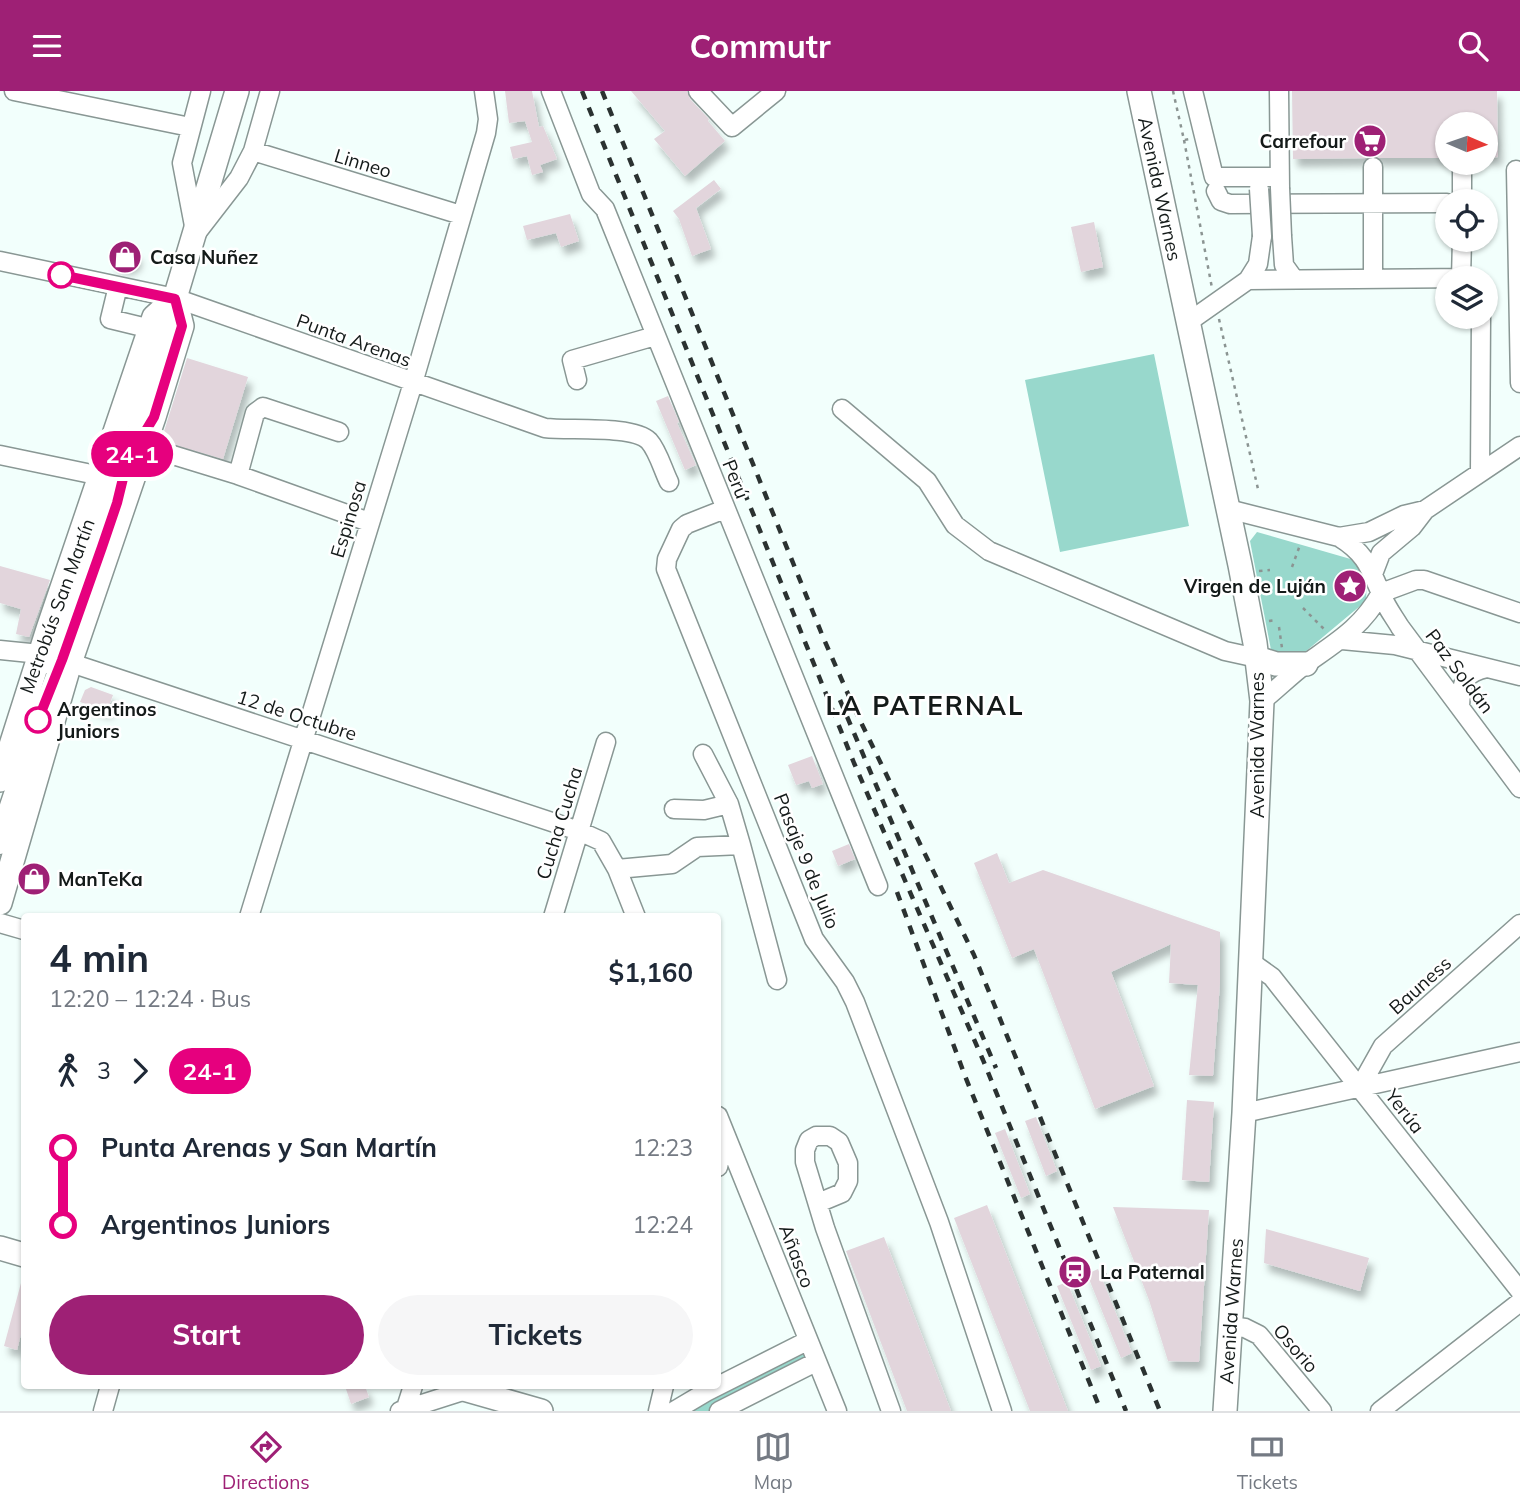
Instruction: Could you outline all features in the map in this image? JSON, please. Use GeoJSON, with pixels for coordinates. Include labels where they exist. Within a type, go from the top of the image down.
{"type":"FeatureCollection","features":[{"type":"Feature","properties":{"kind":"main road"},"geometry":{"type":"LineString","coordinates":[[0,903],[56,659],[102,476],[155,317],[175,299],[237,91]]}},
{"type":"Feature","properties":{"kind":"main road","name":"Avenida Warnes"},"geometry":{"type":"LineString","coordinates":[[1139,91],[1228,509],[1257,658],[1262,701],[1244,1113],[1225,1411]]}},
{"type":"Feature","properties":{"kind":"main road"},"geometry":{"type":"LineString","coordinates":[[0,780],[56,659],[154,417],[182,326],[175,299]]}},
{"type":"Feature","properties":{"kind":"main road"},"geometry":{"type":"LineString","coordinates":[[1257,658],[1276,664],[1306,664]]}},
{"type":"Feature","properties":{"kind":"main road"},"geometry":{"type":"LineString","coordinates":[[0,1248],[21,1254]]}},
{"type":"Feature","properties":{"kind":"main road"},"geometry":{"type":"LineString","coordinates":[[464,1389],[541,1411]]}},
{"type":"Feature","properties":{"kind":"street"},"geometry":{"type":"LineString","coordinates":[[14,91],[190,127]]}},
{"type":"Feature","properties":{"kind":"street"},"geometry":{"type":"LineString","coordinates":[[195,234],[182,163],[201,91]]}},
{"type":"Feature","properties":{"kind":"street"},"geometry":{"type":"LineString","coordinates":[[195,234],[239,178],[253,151],[270,91]]}},
{"type":"Feature","properties":{"kind":"street","name":"Espinosa"},"geometry":{"type":"LineString","coordinates":[[250,913],[486,133],[488,119],[484,91]]}},
{"type":"Feature","properties":{"kind":"street","name":"Perú"},"geometry":{"type":"LineString","coordinates":[[551,91],[591,194],[605,209],[878,886]]}},
{"type":"Feature","properties":{"kind":"street"},"geometry":{"type":"LineString","coordinates":[[698,91],[732,127],[776,91]]}},
{"type":"Feature","properties":{"kind":"street"},"geometry":{"type":"LineString","coordinates":[[1193,91],[1214,177],[1259,183],[1280,182]]}},
{"type":"Feature","properties":{"kind":"street"},"geometry":{"type":"LineString","coordinates":[[1279,91],[1284,265],[1294,279]]}},
{"type":"Feature","properties":{"kind":"street","name":"Linneo"},"geometry":{"type":"LineString","coordinates":[[253,151],[461,215]]}},
{"type":"Feature","properties":{"kind":"street"},"geometry":{"type":"LineString","coordinates":[[1373,167],[1373,278]]}},
{"type":"Feature","properties":{"kind":"street"},"geometry":{"type":"LineString","coordinates":[[1516,170],[1520,383]]}},
{"type":"Feature","properties":{"kind":"street"},"geometry":{"type":"LineString","coordinates":[[1187,323],[1248,280],[1258,264],[1262,236],[1259,183]]}},
{"type":"Feature","properties":{"kind":"street"},"geometry":{"type":"LineString","coordinates":[[1216,191],[1221,201],[1230,204],[1435,203]]}},
{"type":"Feature","properties":{"kind":"street","name":"Punta Arenas"},"geometry":{"type":"LineString","coordinates":[[0,261],[175,299],[545,428],[568,431],[609,430],[639,435],[650,442],[669,482]]}},
{"type":"Feature","properties":{"kind":"street"},"geometry":{"type":"LineString","coordinates":[[1248,280],[1435,278]]}},
{"type":"Feature","properties":{"kind":"street"},"geometry":{"type":"LineString","coordinates":[[118,286],[110,319],[151,329]]}},
{"type":"Feature","properties":{"kind":"street","name":"Metrobús San Martín"},"geometry":{"type":"LineString","coordinates":[[0,810],[39,691],[56,659],[117,503],[175,299]]}},
{"type":"Feature","properties":{"kind":"street"},"geometry":{"type":"LineString","coordinates":[[1480,472],[1481,329]]}},
{"type":"Feature","properties":{"kind":"street"},"geometry":{"type":"LineString","coordinates":[[577,380],[572,361],[654,336]]}},
{"type":"Feature","properties":{"kind":"street","name":"Metrobús San Martín"},"geometry":{"type":"LineString","coordinates":[[0,845],[7,812],[106,510],[137,370]]}},
{"type":"Feature","properties":{"kind":"street"},"geometry":{"type":"LineString","coordinates":[[238,475],[258,409],[263,407],[340,432]]}},
{"type":"Feature","properties":{"kind":"street"},"geometry":{"type":"LineString","coordinates":[[842,409],[927,481],[955,525],[989,551],[1225,651],[1257,658]]}},
{"type":"Feature","properties":{"kind":"street","name":"Metrobús San Martín"},"geometry":{"type":"LineString","coordinates":[[127,462],[154,417]]}},
{"type":"Feature","properties":{"kind":"street"},"geometry":{"type":"LineString","coordinates":[[1373,574],[1381,554],[1412,527],[1425,510],[1520,446]]}},
{"type":"Feature","properties":{"kind":"street"},"geometry":{"type":"LineString","coordinates":[[163,452],[238,475],[369,522]]}},
{"type":"Feature","properties":{"kind":"street"},"geometry":{"type":"LineString","coordinates":[[0,455],[102,476]]}},
{"type":"Feature","properties":{"kind":"street","name":"Pasaje 9 de Julio"},"geometry":{"type":"LineString","coordinates":[[725,509],[681,529],[667,559],[666,569],[814,939],[845,982],[855,1002],[939,1221],[1002,1411]]}},
{"type":"Feature","properties":{"kind":"street"},"geometry":{"type":"LineString","coordinates":[[1228,509],[1339,537],[1369,532],[1404,515],[1425,510]]}},
{"type":"Feature","properties":{"kind":"street","name":"Paz Soldán"},"geometry":{"type":"LineString","coordinates":[[1339,537],[1360,551],[1395,618],[1520,788]]}},
{"type":"Feature","properties":{"kind":"street"},"geometry":{"type":"LineString","coordinates":[[1262,701],[1306,664],[1342,640],[1370,612],[1381,593],[1416,580],[1424,580],[1520,613]]}},
{"type":"Feature","properties":{"kind":"street"},"geometry":{"type":"LineString","coordinates":[[1342,640],[1374,642],[1418,650],[1520,676]]}},
{"type":"Feature","properties":{"kind":"street","name":"12 de Octubre"},"geometry":{"type":"LineString","coordinates":[[0,650],[56,659],[579,831]]}},
{"type":"Feature","properties":{"kind":"street"},"geometry":{"type":"LineString","coordinates":[[1460,706],[1465,679],[1474,670],[1487,668]]}},
{"type":"Feature","properties":{"kind":"street","name":"Cucha Cucha"},"geometry":{"type":"LineString","coordinates":[[554,913],[606,742]]}},
{"type":"Feature","properties":{"kind":"street"},"geometry":{"type":"LineString","coordinates":[[703,754],[729,804],[777,980]]}},
{"type":"Feature","properties":{"kind":"street"},"geometry":{"type":"LineString","coordinates":[[674,809],[704,810],[729,804]]}},
{"type":"Feature","properties":{"kind":"street"},"geometry":{"type":"LineString","coordinates":[[579,831],[601,841],[617,869],[634,913]]}},
{"type":"Feature","properties":{"kind":"street"},"geometry":{"type":"LineString","coordinates":[[617,869],[672,864],[697,847],[741,845]]}},
{"type":"Feature","properties":{"kind":"street"},"geometry":{"type":"LineString","coordinates":[[0,923],[21,929]]}},
{"type":"Feature","properties":{"kind":"street","name":"Bauness"},"geometry":{"type":"LineString","coordinates":[[1360,1087],[1383,1046],[1520,924]]}},
{"type":"Feature","properties":{"kind":"street","name":"Yerúa"},"geometry":{"type":"LineString","coordinates":[[1251,963],[1272,977],[1520,1291]]}},
{"type":"Feature","properties":{"kind":"street"},"geometry":{"type":"LineString","coordinates":[[1244,1113],[1520,1052]]}},
{"type":"Feature","properties":{"kind":"street","name":"Añasco"},"geometry":{"type":"LineString","coordinates":[[721,1124],[837,1411]]}},
{"type":"Feature","properties":{"kind":"street"},"geometry":{"type":"LineString","coordinates":[[721,1153],[725,1135]]}},
{"type":"Feature","properties":{"kind":"street"},"geometry":{"type":"LineString","coordinates":[[818,1203],[891,1411]]}},
{"type":"Feature","properties":{"kind":"street"},"geometry":{"type":"LineString","coordinates":[[1380,1411],[1520,1302]]}},
{"type":"Feature","properties":{"kind":"street","name":"Osorio"},"geometry":{"type":"LineString","coordinates":[[1230,1326],[1245,1328],[1259,1335],[1322,1411]]}},
{"type":"Feature","properties":{"kind":"street"},"geometry":{"type":"LineString","coordinates":[[721,1384],[807,1341]]}},
{"type":"Feature","properties":{"kind":"street"},"geometry":{"type":"LineString","coordinates":[[719,1411],[816,1362]]}},
{"type":"Feature","properties":{"kind":"street"},"geometry":{"type":"LineString","coordinates":[[103,1411],[109,1389]]}},
{"type":"Feature","properties":{"kind":"street"},"geometry":{"type":"LineString","coordinates":[[404,1410],[412,1389]]}},
{"type":"Feature","properties":{"kind":"street"},"geometry":{"type":"LineString","coordinates":[[404,1410],[457,1389]]}},
{"type":"Feature","properties":{"kind":"street"},"geometry":{"type":"LineString","coordinates":[[658,1411],[663,1389]]}},
{"type":"Feature","properties":{"kind":"street"},"geometry":{"type":"LineString","coordinates":[[674,1411],[712,1389]]}},
{"type":"Feature","properties":{"kind":"path"},"geometry":{"type":"LineString","coordinates":[[1173,91],[1212,288]]}},
{"type":"Feature","properties":{"kind":"path"},"geometry":{"type":"LineString","coordinates":[[1184,140],[1194,139]]}},
{"type":"Feature","properties":{"kind":"path"},"geometry":{"type":"LineString","coordinates":[[1219,317],[1258,489]]}},
{"type":"Feature","properties":{"kind":"path"},"geometry":{"type":"LineString","coordinates":[[1292,567],[1300,545]]}},
{"type":"Feature","properties":{"kind":"path"},"geometry":{"type":"LineString","coordinates":[[1255,572],[1270,570]]}},
{"type":"Feature","properties":{"kind":"path"},"geometry":{"type":"LineString","coordinates":[[1303,608],[1327,632],[1342,640]]}},
{"type":"Feature","properties":{"kind":"path"},"geometry":{"type":"LineString","coordinates":[[1264,622],[1277,620]]}},
{"type":"Feature","properties":{"kind":"green space"},"geometry":{"type":"Polygon","coordinates":[[[1154,354],[1189,526],[1060,552],[1025,380],[1154,354]]]}},
{"type":"Feature","properties":{"kind":"green space"},"geometry":{"type":"Polygon","coordinates":[[[1257,532],[1354,560],[1367,578],[1366,601],[1299,657],[1272,655],[1250,541],[1257,532]]]}},
{"type":"Feature","properties":{"kind":"green space"},"geometry":{"type":"Polygon","coordinates":[[[807,1341],[816,1362],[719,1411],[686,1411],[807,1341]]]}},
{"type":"Feature","properties":{"kind":"building"},"geometry":{"type":"Polygon","coordinates":[[[505,91],[532,91],[539,127],[543,126],[557,159],[540,165],[543,172],[532,175],[527,156],[513,159],[510,147],[532,142],[525,121],[509,123],[505,91]]]}},
{"type":"Feature","properties":{"kind":"building"},"geometry":{"type":"Polygon","coordinates":[[[631,91],[687,91],[690,99],[725,141],[685,176],[654,139],[665,131],[631,91]]]}},
{"type":"Feature","properties":{"kind":"building","name":"Carrefour"},"geometry":{"type":"Polygon","coordinates":[[[1292,91],[1497,91],[1497,112],[1435,112],[1435,158],[1372,156],[1293,159],[1292,91]]]}},
{"type":"Feature","properties":{"kind":"building"},"geometry":{"type":"Polygon","coordinates":[[[714,180],[721,189],[696,208],[711,249],[692,256],[679,219],[673,211],[714,180]]]}},
{"type":"Feature","properties":{"kind":"building"},"geometry":{"type":"Polygon","coordinates":[[[570,214],[579,241],[561,247],[556,233],[527,240],[523,226],[570,214]]]}},
{"type":"Feature","properties":{"kind":"building"},"geometry":{"type":"Polygon","coordinates":[[[1094,222],[1103,267],[1081,272],[1071,227],[1094,222]]]}},
{"type":"Feature","properties":{"kind":"building","name":"Casa Nuñez"},"geometry":{"type":"Polygon","coordinates":[[[115,249],[138,253],[136,262],[128,267],[112,264],[115,249]]]}},
{"type":"Feature","properties":{"kind":"building"},"geometry":{"type":"Polygon","coordinates":[[[187,358],[248,377],[223,459],[161,441],[187,358]]]}},
{"type":"Feature","properties":{"kind":"building"},"geometry":{"type":"Polygon","coordinates":[[[668,396],[696,465],[685,470],[656,401],[668,396]]]}},
{"type":"Feature","properties":{"kind":"building"},"geometry":{"type":"Polygon","coordinates":[[[0,566],[50,580],[29,637],[16,634],[21,609],[0,603],[0,566]]]}},
{"type":"Feature","properties":{"kind":"building"},"geometry":{"type":"Polygon","coordinates":[[[91,687],[113,695],[107,711],[80,702],[85,690],[91,687]]]}},
{"type":"Feature","properties":{"kind":"building"},"geometry":{"type":"Polygon","coordinates":[[[812,756],[823,784],[812,788],[809,781],[796,785],[788,765],[812,756]]]}},
{"type":"Feature","properties":{"kind":"building"},"geometry":{"type":"Polygon","coordinates":[[[849,844],[855,859],[838,866],[832,851],[849,844]]]}},
{"type":"Feature","properties":{"kind":"building"},"geometry":{"type":"Polygon","coordinates":[[[997,853],[1009,883],[1043,870],[1220,932],[1220,983],[1213,1076],[1189,1075],[1198,985],[1169,983],[1171,944],[1111,972],[1154,1086],[1095,1109],[1034,949],[1012,958],[974,863],[997,853]]]}},
{"type":"Feature","properties":{"kind":"building"},"geometry":{"type":"Polygon","coordinates":[[[1187,1100],[1214,1102],[1209,1182],[1182,1180],[1187,1100]]]}},
{"type":"Feature","properties":{"kind":"building"},"geometry":{"type":"Polygon","coordinates":[[[1036,1117],[1057,1171],[1046,1176],[1025,1121],[1036,1117]]]}},
{"type":"Feature","properties":{"kind":"building"},"geometry":{"type":"Polygon","coordinates":[[[1005,1129],[1030,1194],[1021,1198],[995,1133],[1005,1129]]]}},
{"type":"Feature","properties":{"kind":"building"},"geometry":{"type":"Polygon","coordinates":[[[987,1205],[1068,1411],[1030,1411],[954,1218],[987,1205]]]}},
{"type":"Feature","properties":{"kind":"building"},"geometry":{"type":"Polygon","coordinates":[[[1113,1207],[1209,1210],[1199,1362],[1168,1361],[1149,1300],[1113,1207]]]}},
{"type":"Feature","properties":{"kind":"building"},"geometry":{"type":"Polygon","coordinates":[[[1266,1229],[1369,1258],[1360,1291],[1264,1263],[1266,1229]]]}},
{"type":"Feature","properties":{"kind":"building"},"geometry":{"type":"Polygon","coordinates":[[[884,1237],[951,1411],[907,1411],[846,1251],[884,1237]]]}},
{"type":"Feature","properties":{"kind":"building"},"geometry":{"type":"Polygon","coordinates":[[[1098,1269],[1132,1353],[1121,1358],[1087,1274],[1098,1269]]]}},
{"type":"Feature","properties":{"kind":"building"},"geometry":{"type":"Polygon","coordinates":[[[1067,1282],[1101,1366],[1091,1370],[1057,1286],[1067,1282]]]}},
{"type":"Feature","properties":{"kind":"building"},"geometry":{"type":"Polygon","coordinates":[[[21,1283],[21,1334],[17,1350],[4,1346],[21,1283]]]}},
{"type":"Feature","properties":{"kind":"building"},"geometry":{"type":"Polygon","coordinates":[[[346,1389],[366,1389],[369,1397],[351,1404],[346,1389]]]}},
{"type":"Feature","properties":{"kind":"railway"},"geometry":{"type":"LineString","coordinates":[[582,91],[854,763],[983,1060],[1126,1411]]}},
{"type":"Feature","properties":{"kind":"railway"},"geometry":{"type":"LineString","coordinates":[[602,91],[823,637],[855,710],[974,955],[1160,1411]]}},
{"type":"Feature","properties":{"kind":"railway"},"geometry":{"type":"LineString","coordinates":[[840,700],[996,1068]]}},
{"type":"Feature","properties":{"kind":"railway"},"geometry":{"type":"LineString","coordinates":[[897,892],[965,1076],[1101,1411]]}},
{"type":"Feature","properties":{"kind":"bus line","name":"24-1"},"geometry":{"type":"LineString","coordinates":[[38,720],[102,547],[127,462],[154,417],[182,326],[175,299],[61,275]]}},
{"type":"Feature","properties":{"kind":"place","name":"Carrefour"},"geometry":{"type":"Point","coordinates":[1370,141]}},
{"type":"Feature","properties":{"kind":"place","name":"Casa Nuñez"},"geometry":{"type":"Point","coordinates":[125,257]}},
{"type":"Feature","properties":{"kind":"place","name":"Virgen de Luján"},"geometry":{"type":"Point","coordinates":[1350,586]}},
{"type":"Feature","properties":{"kind":"place","name":"Argentinos Juniors"},"geometry":{"type":"Point","coordinates":[38,720]}},
{"type":"Feature","properties":{"kind":"place","name":"ManTeKa"},"geometry":{"type":"Point","coordinates":[34,879]}},
{"type":"Feature","properties":{"kind":"place","name":"La Paternal"},"geometry":{"type":"Point","coordinates":[1075,1272]}},
{"type":"Feature","properties":{"kind":"district","name":"LA PATERNAL"},"geometry":{"type":"Point","coordinates":[925,706]}}]}
